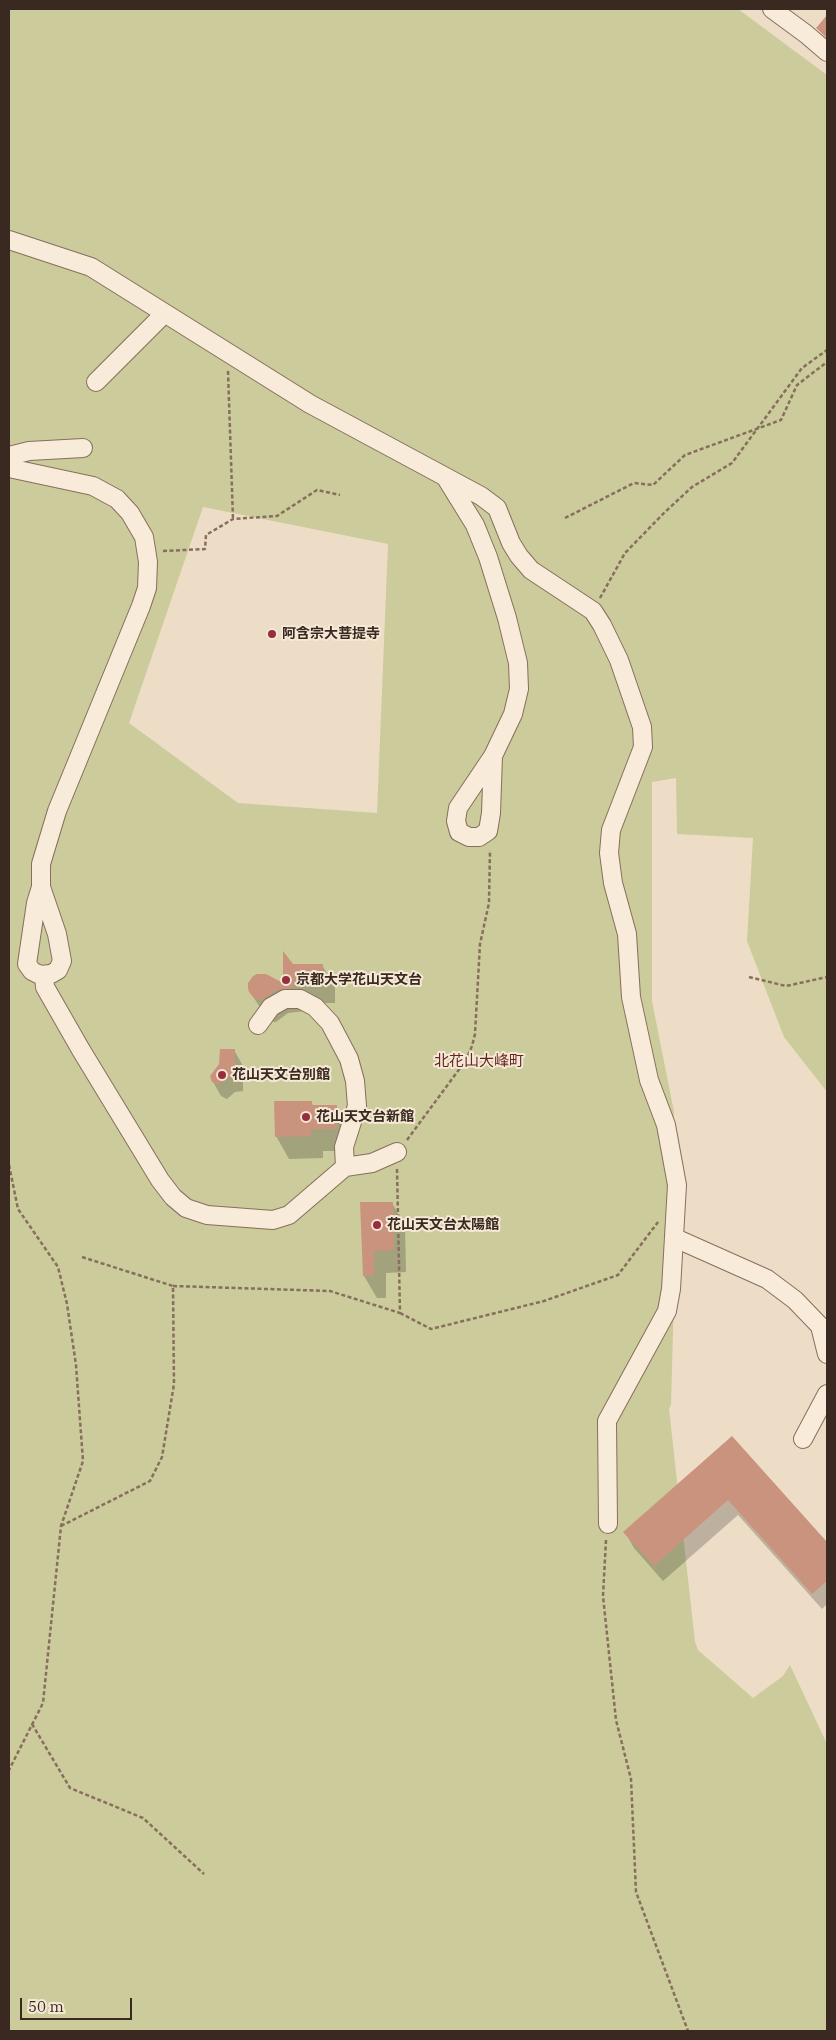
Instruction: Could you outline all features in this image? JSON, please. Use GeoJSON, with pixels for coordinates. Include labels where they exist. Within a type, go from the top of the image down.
{"type":"FeatureCollection","features":[{"type":"Feature","properties":{"kind":"street"},"geometry":{"type":"LineString","coordinates":[[772,9],[827,52]]}},
{"type":"Feature","properties":{"kind":"street"},"geometry":{"type":"LineString","coordinates":[[9,240],[91,268],[310,404],[481,496],[497,508],[511,543],[531,570],[592,611],[602,625],[619,660],[642,727],[643,747],[611,830],[609,853],[613,883],[627,934],[631,998],[649,1080],[666,1125],[677,1185],[671,1289],[667,1312],[607,1421],[608,1524]]}},
{"type":"Feature","properties":{"kind":"street"},"geometry":{"type":"LineString","coordinates":[[96,382],[165,313]]}},
{"type":"Feature","properties":{"kind":"street"},"geometry":{"type":"LineString","coordinates":[[9,456],[29,451],[83,448]]}},
{"type":"Feature","properties":{"kind":"street"},"geometry":{"type":"LineString","coordinates":[[9,468],[93,486],[118,499],[130,513],[144,536],[148,562],[147,588],[141,606],[57,811],[41,864],[41,887],[36,903],[27,964],[32,971],[51,974],[58,970],[62,961],[57,934],[41,887]]}},
{"type":"Feature","properties":{"kind":"street"},"geometry":{"type":"LineString","coordinates":[[445,478],[475,524],[488,557],[507,618],[518,663],[519,689],[514,714],[493,756],[458,808],[456,821],[459,832],[469,837],[479,837],[488,831],[491,813],[493,756]]}},
{"type":"Feature","properties":{"kind":"street"},"geometry":{"type":"LineString","coordinates":[[458,808],[469,802],[479,803],[486,806],[491,813]]}},
{"type":"Feature","properties":{"kind":"street"},"geometry":{"type":"LineString","coordinates":[[44,974],[45,986],[81,1050],[160,1180],[173,1197],[186,1208],[207,1215],[273,1220],[288,1215],[346,1167],[372,1163],[397,1152]]}},
{"type":"Feature","properties":{"kind":"street"},"geometry":{"type":"LineString","coordinates":[[258,1025],[271,1007],[285,999],[300,1000],[315,1007],[330,1024],[349,1059],[355,1081],[357,1106],[344,1148],[346,1167]]}},
{"type":"Feature","properties":{"kind":"street"},"geometry":{"type":"LineString","coordinates":[[675,1238],[767,1279],[795,1300],[820,1326],[827,1354]]}},
{"type":"Feature","properties":{"kind":"street"},"geometry":{"type":"LineString","coordinates":[[803,1440],[827,1394]]}},
{"type":"Feature","properties":{"kind":"path"},"geometry":{"type":"LineString","coordinates":[[592,611],[625,554],[692,487],[732,463],[802,368],[827,350]]}},
{"type":"Feature","properties":{"kind":"path"},"geometry":{"type":"LineString","coordinates":[[228,353],[233,519]]}},
{"type":"Feature","properties":{"kind":"path"},"geometry":{"type":"LineString","coordinates":[[565,518],[634,483],[653,485],[685,455],[781,420],[797,385],[827,362]]}},
{"type":"Feature","properties":{"kind":"path"},"geometry":{"type":"LineString","coordinates":[[146,552],[205,549],[206,534],[233,519],[277,516],[317,490],[340,495]]}},
{"type":"Feature","properties":{"kind":"path"},"geometry":{"type":"LineString","coordinates":[[400,1313],[397,1152],[416,1130],[466,1060],[476,1034],[480,944],[489,903],[490,849]]}},
{"type":"Feature","properties":{"kind":"path"},"geometry":{"type":"LineString","coordinates":[[749,977],[786,986],[827,977]]}},
{"type":"Feature","properties":{"kind":"path"},"geometry":{"type":"LineString","coordinates":[[9,1165],[18,1209],[58,1267],[67,1304],[75,1356],[82,1461],[61,1526],[43,1703],[9,1770]]}},
{"type":"Feature","properties":{"kind":"path"},"geometry":{"type":"LineString","coordinates":[[82,1257],[173,1286],[330,1291],[400,1313],[431,1329],[544,1301],[618,1274],[659,1220]]}},
{"type":"Feature","properties":{"kind":"path"},"geometry":{"type":"LineString","coordinates":[[61,1526],[150,1481],[162,1457],[174,1384],[173,1286]]}},
{"type":"Feature","properties":{"kind":"path"},"geometry":{"type":"LineString","coordinates":[[608,1524],[603,1596],[616,1720],[631,1779],[636,1892],[688,2031]]}},
{"type":"Feature","properties":{"kind":"path"},"geometry":{"type":"LineString","coordinates":[[32,1724],[70,1788],[143,1818],[204,1874]]}},
{"type":"Feature","properties":{"kind":"green space"},"geometry":{"type":"Polygon","coordinates":[[[9,9],[738,9],[827,75],[827,1092],[784,1037],[747,941],[753,838],[677,834],[676,778],[652,782],[652,1001],[674,1112],[674,1294],[671,1405],[669,1409],[695,1642],[698,1650],[753,1698],[783,1676],[790,1665],[827,1744],[827,2031],[9,2031],[9,9]],[[203,507],[129,723],[238,803],[377,813],[388,544],[203,507]]]}},
{"type":"Feature","properties":{"kind":"building"},"geometry":{"type":"Polygon","coordinates":[[[827,15],[827,34],[825,36],[816,28],[827,15]]]}},
{"type":"Feature","properties":{"kind":"building","name":"京都大学花山天文台"},"geometry":{"type":"Polygon","coordinates":[[[283,951],[293,964],[323,964],[323,981],[295,981],[292,988],[275,991],[263,1000],[255,999],[248,988],[248,983],[253,976],[266,974],[283,983],[283,951]]]}},
{"type":"Feature","properties":{"kind":"building"},"geometry":{"type":"Polygon","coordinates":[[[220,1049],[235,1049],[235,1076],[226,1077],[221,1083],[216,1084],[212,1082],[210,1076],[219,1064],[220,1049]]]}},
{"type":"Feature","properties":{"kind":"building","name":"花山天文台新館"},"geometry":{"type":"Polygon","coordinates":[[[274,1101],[312,1101],[312,1105],[337,1105],[337,1129],[311,1129],[311,1136],[275,1137],[274,1101]]]}},
{"type":"Feature","properties":{"kind":"building","name":"花山天文台太陽館"},"geometry":{"type":"Polygon","coordinates":[[[360,1202],[393,1202],[394,1250],[374,1251],[374,1276],[363,1276],[360,1202]]]}},
{"type":"Feature","properties":{"kind":"building"},"geometry":{"type":"Polygon","coordinates":[[[732,1436],[827,1542],[827,1581],[812,1594],[728,1500],[654,1566],[623,1532],[732,1436]]]}},
{"type":"Feature","properties":{"kind":"place","name":"阿含宗大菩提寺"},"geometry":{"type":"Point","coordinates":[272,634]}},
{"type":"Feature","properties":{"kind":"place","name":"京都大学花山天文台"},"geometry":{"type":"Point","coordinates":[286,980]}},
{"type":"Feature","properties":{"kind":"place","name":"花山天文台別館"},"geometry":{"type":"Point","coordinates":[222,1075]}},
{"type":"Feature","properties":{"kind":"place","name":"花山天文台新館"},"geometry":{"type":"Point","coordinates":[306,1117]}},
{"type":"Feature","properties":{"kind":"place","name":"花山天文台太陽館"},"geometry":{"type":"Point","coordinates":[377,1225]}},
{"type":"Feature","properties":{"kind":"district","name":"北花山大峰町"},"geometry":{"type":"Point","coordinates":[479,1062]}}]}
